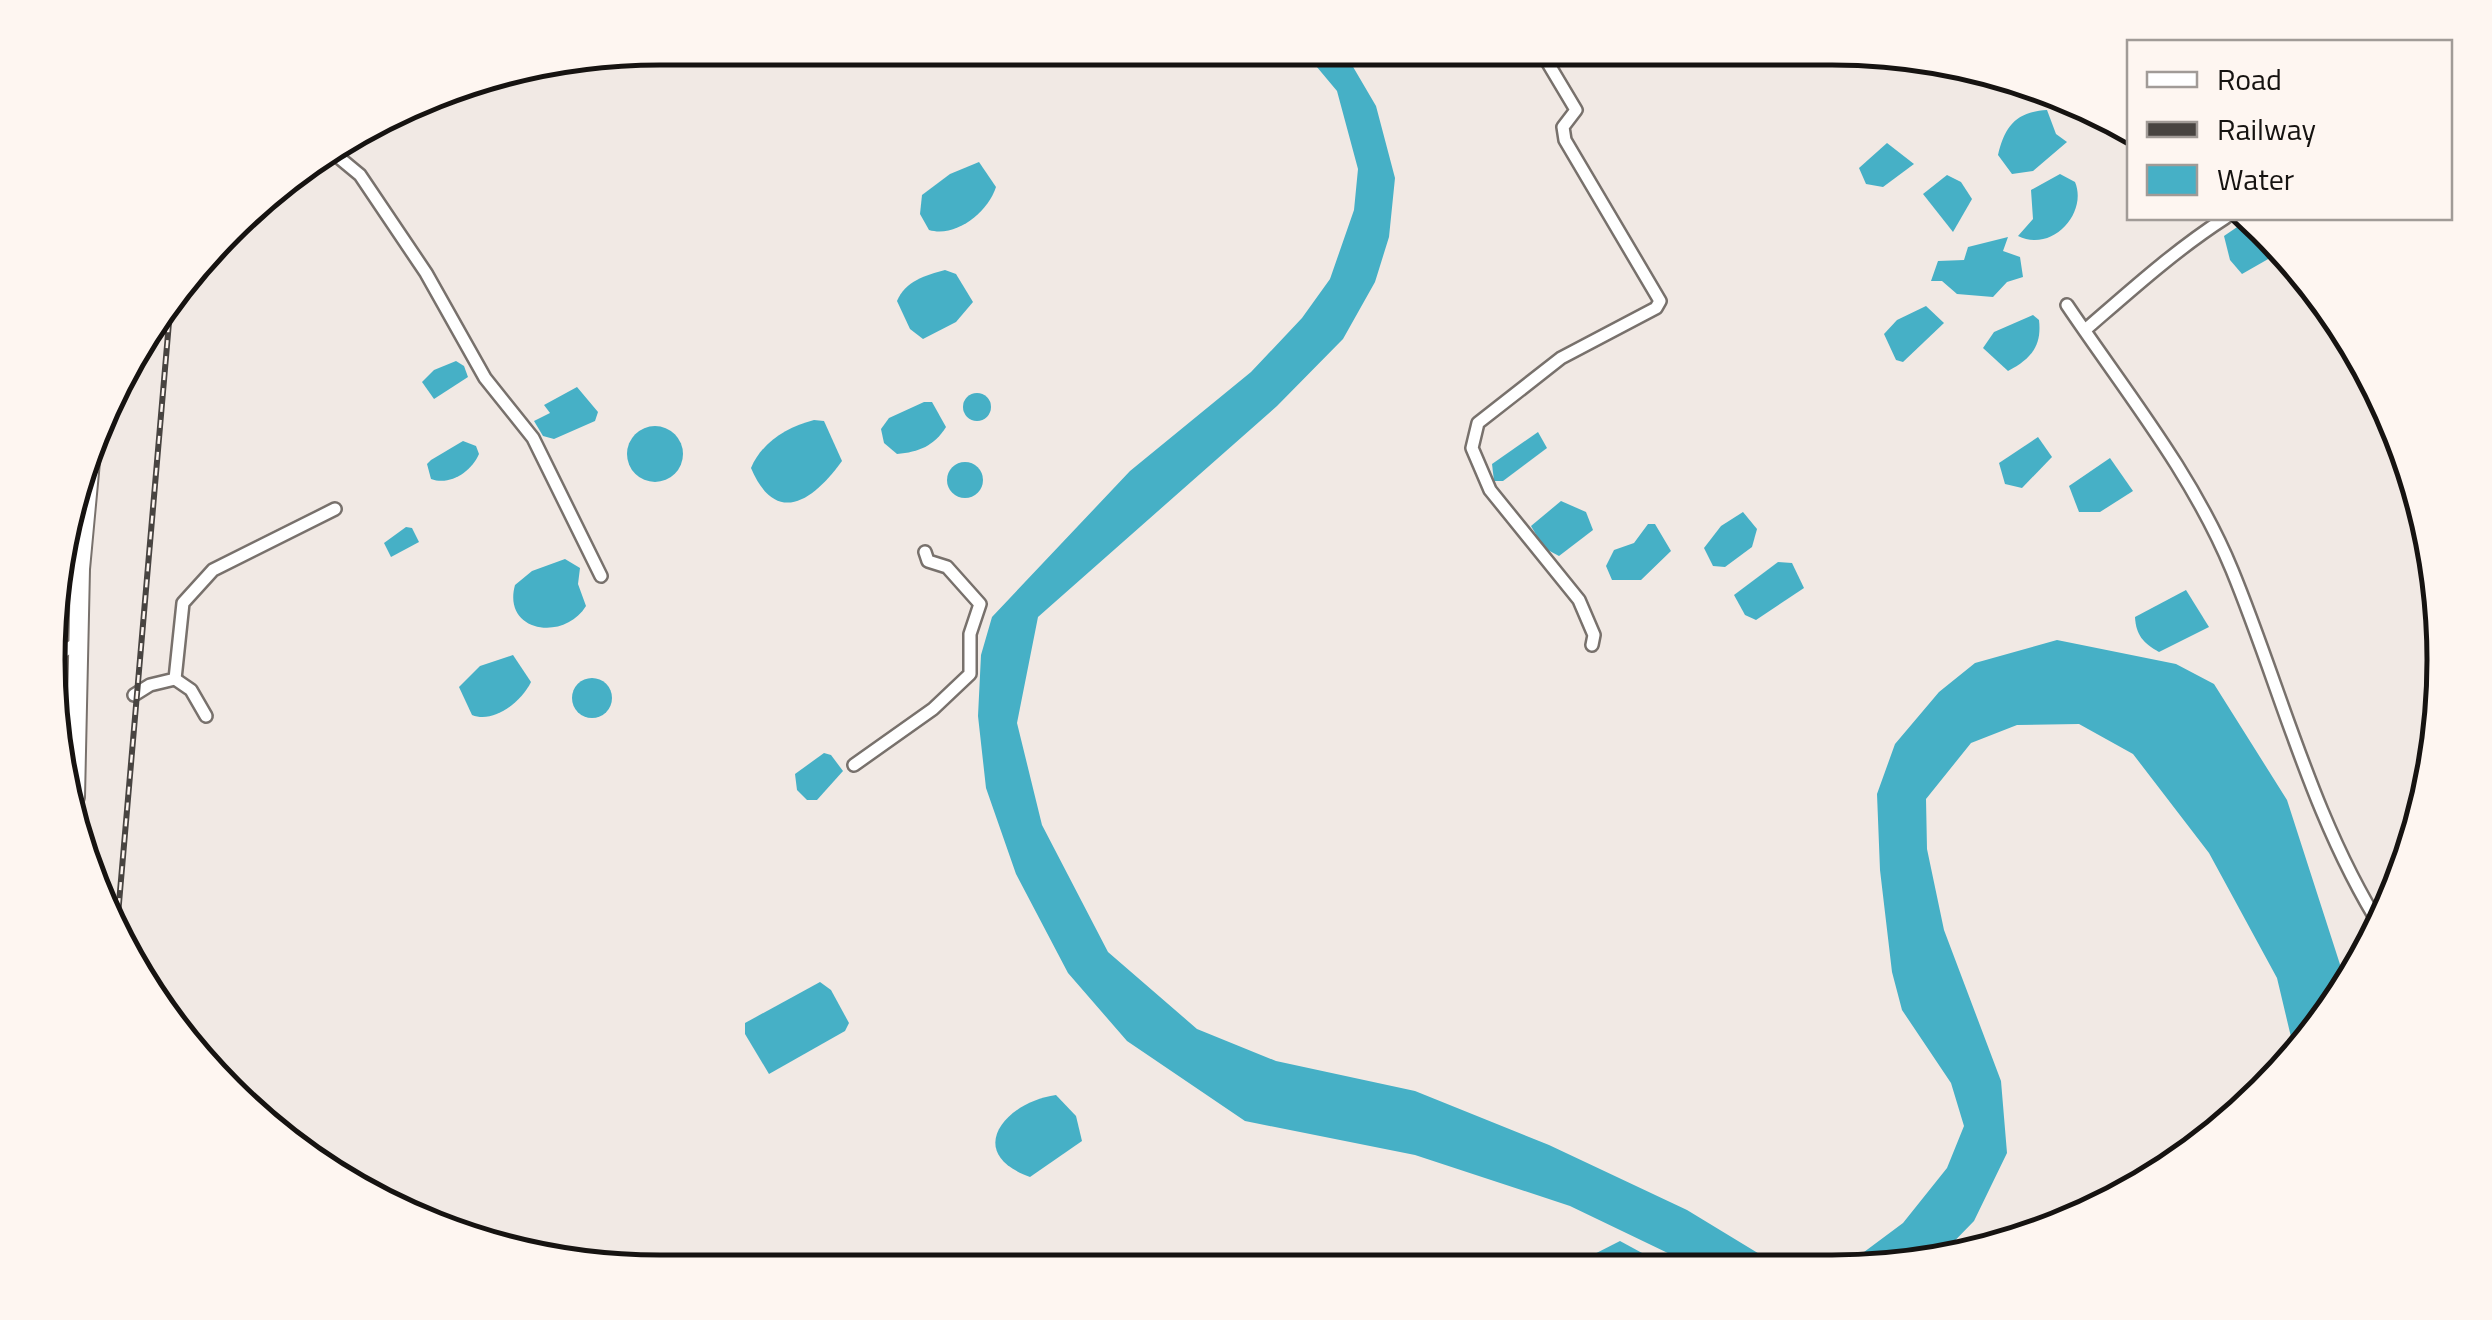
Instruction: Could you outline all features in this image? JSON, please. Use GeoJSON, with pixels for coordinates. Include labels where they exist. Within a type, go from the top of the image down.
{"type":"FeatureCollection","features":[{"type":"Feature","properties":{"kind":"highway"},"geometry":{"type":"LineString","coordinates":[[75,767],[77,643],[89,495]]}},
{"type":"Feature","properties":{"kind":"street"},"geometry":{"type":"LineString","coordinates":[[1549,65],[1576,110],[1563,128],[1566,140],[1660,301],[1656,308],[1549,367],[1478,424],[1472,448],[1490,490],[1578,600],[1594,636],[1592,645]]}},
{"type":"Feature","properties":{"kind":"street"},"geometry":{"type":"LineString","coordinates":[[340,158],[360,175],[426,273],[485,378],[533,438],[601,576]]}},
{"type":"Feature","properties":{"kind":"street"},"geometry":{"type":"LineString","coordinates":[[2085,330],[2137,289],[2172,252],[2222,220]]}},
{"type":"Feature","properties":{"kind":"street"},"geometry":{"type":"LineString","coordinates":[[2068,305],[2188,479],[2232,569],[2324,812],[2372,909]]}},
{"type":"Feature","properties":{"kind":"street"},"geometry":{"type":"LineString","coordinates":[[175,679],[184,603],[213,570],[335,509]]}},
{"type":"Feature","properties":{"kind":"street"},"geometry":{"type":"LineString","coordinates":[[854,765],[933,709],[970,674],[970,634],[980,604],[947,567],[928,561],[924,552]]}},
{"type":"Feature","properties":{"kind":"street"},"geometry":{"type":"LineString","coordinates":[[65,650],[77,643]]}},
{"type":"Feature","properties":{"kind":"street"},"geometry":{"type":"LineString","coordinates":[[134,695],[150,685],[175,679],[191,690],[206,716]]}},
{"type":"Feature","properties":{"kind":"water"},"geometry":{"type":"Polygon","coordinates":[[[1315,65],[1352,65],[1376,106],[1395,178],[1389,237],[1375,282],[1343,339],[1277,406],[1038,617],[1017,723],[1042,825],[1108,952],[1197,1029],[1276,1061],[1415,1091],[1549,1145],[1687,1210],[1761,1255],[1672,1255],[1570,1206],[1415,1155],[1245,1121],[1127,1041],[1068,973],[1016,874],[986,788],[978,716],[981,655],[992,617],[1130,471],[1251,372],[1302,318],[1330,279],[1354,210],[1358,169],[1337,91],[1315,65]]]}},
{"type":"Feature","properties":{"kind":"water"},"geometry":{"type":"Polygon","coordinates":[[[2047,110],[2056,134],[2067,142],[2033,171],[2012,174],[1998,155],[2004,136],[2020,117],[2047,110]]]}},
{"type":"Feature","properties":{"kind":"water"},"geometry":{"type":"Polygon","coordinates":[[[1887,143],[1914,164],[1883,187],[1866,184],[1859,168],[1887,143]]]}},
{"type":"Feature","properties":{"kind":"water"},"geometry":{"type":"Polygon","coordinates":[[[979,162],[996,187],[986,205],[960,227],[929,230],[920,214],[922,195],[950,174],[979,162]]]}},
{"type":"Feature","properties":{"kind":"water"},"geometry":{"type":"Polygon","coordinates":[[[2060,174],[2075,182],[2078,194],[2072,217],[2054,235],[2043,239],[2018,236],[2033,219],[2031,190],[2060,174]]]}},
{"type":"Feature","properties":{"kind":"water"},"geometry":{"type":"Polygon","coordinates":[[[1947,175],[1961,182],[1972,199],[1953,232],[1923,194],[1947,175]]]}},
{"type":"Feature","properties":{"kind":"water"},"geometry":{"type":"Polygon","coordinates":[[[2239,226],[2270,258],[2242,274],[2230,260],[2224,236],[2239,226]]]}},
{"type":"Feature","properties":{"kind":"water"},"geometry":{"type":"Polygon","coordinates":[[[2008,237],[2003,251],[2020,257],[2023,277],[2007,282],[1993,297],[1957,294],[1942,281],[1931,281],[1938,261],[1964,260],[1968,247],[2008,237]]]}},
{"type":"Feature","properties":{"kind":"water"},"geometry":{"type":"Polygon","coordinates":[[[945,270],[956,274],[973,302],[956,322],[923,339],[910,329],[897,301],[911,284],[945,270]]]}},
{"type":"Feature","properties":{"kind":"water"},"geometry":{"type":"Polygon","coordinates":[[[1926,306],[1944,323],[1903,362],[1896,360],[1884,334],[1897,320],[1926,306]]]}},
{"type":"Feature","properties":{"kind":"water"},"geometry":{"type":"Polygon","coordinates":[[[2033,315],[2039,320],[2037,344],[2023,362],[2008,371],[1983,348],[1994,332],[2033,315]]]}},
{"type":"Feature","properties":{"kind":"water"},"geometry":{"type":"Polygon","coordinates":[[[456,361],[464,366],[468,377],[434,399],[422,382],[434,370],[456,361]]]}},
{"type":"Feature","properties":{"kind":"water"},"geometry":{"type":"Polygon","coordinates":[[[577,387],[598,412],[595,421],[554,439],[543,436],[534,421],[550,413],[544,405],[577,387]]]}},
{"type":"Feature","properties":{"kind":"water"},"geometry":{"type":"Polygon","coordinates":[[[977,393],[987,397],[991,407],[987,417],[977,421],[967,417],[963,407],[967,397],[977,393]]]}},
{"type":"Feature","properties":{"kind":"water"},"geometry":{"type":"Polygon","coordinates":[[[932,402],[946,427],[925,447],[897,454],[884,443],[881,429],[889,418],[932,402]]]}},
{"type":"Feature","properties":{"kind":"water"},"geometry":{"type":"Polygon","coordinates":[[[814,420],[824,421],[842,461],[807,496],[795,502],[772,497],[751,468],[776,437],[814,420]]]}},
{"type":"Feature","properties":{"kind":"water"},"geometry":{"type":"Polygon","coordinates":[[[655,426],[675,434],[683,454],[675,474],[655,482],[635,474],[627,454],[635,434],[655,426]]]}},
{"type":"Feature","properties":{"kind":"water"},"geometry":{"type":"Polygon","coordinates":[[[1538,432],[1547,448],[1503,481],[1494,481],[1492,464],[1538,432]]]}},
{"type":"Feature","properties":{"kind":"water"},"geometry":{"type":"Polygon","coordinates":[[[2038,437],[2052,457],[2022,488],[2005,484],[1999,463],[2038,437]]]}},
{"type":"Feature","properties":{"kind":"water"},"geometry":{"type":"Polygon","coordinates":[[[463,441],[476,446],[479,454],[471,466],[452,479],[431,479],[427,464],[463,441]]]}},
{"type":"Feature","properties":{"kind":"water"},"geometry":{"type":"Polygon","coordinates":[[[2110,458],[2133,491],[2100,512],[2079,512],[2069,486],[2110,458]]]}},
{"type":"Feature","properties":{"kind":"water"},"geometry":{"type":"Polygon","coordinates":[[[965,462],[978,467],[983,480],[978,493],[965,498],[952,493],[947,480],[952,467],[965,462]]]}},
{"type":"Feature","properties":{"kind":"water"},"geometry":{"type":"Polygon","coordinates":[[[1561,501],[1586,512],[1593,530],[1559,556],[1544,548],[1531,526],[1561,501]]]}},
{"type":"Feature","properties":{"kind":"water"},"geometry":{"type":"Polygon","coordinates":[[[1743,512],[1757,529],[1752,547],[1725,567],[1713,566],[1704,548],[1721,526],[1743,512]]]}},
{"type":"Feature","properties":{"kind":"water"},"geometry":{"type":"Polygon","coordinates":[[[1648,524],[1655,524],[1671,551],[1641,580],[1612,580],[1606,566],[1614,550],[1634,543],[1648,524]]]}},
{"type":"Feature","properties":{"kind":"water"},"geometry":{"type":"Polygon","coordinates":[[[406,527],[412,528],[419,542],[391,557],[384,543],[406,527]]]}},
{"type":"Feature","properties":{"kind":"water"},"geometry":{"type":"Polygon","coordinates":[[[565,559],[580,568],[578,584],[586,606],[564,625],[537,627],[526,622],[513,601],[515,585],[532,571],[565,559]]]}},
{"type":"Feature","properties":{"kind":"water"},"geometry":{"type":"Polygon","coordinates":[[[1778,562],[1792,563],[1804,588],[1756,620],[1745,615],[1734,595],[1778,562]]]}},
{"type":"Feature","properties":{"kind":"water"},"geometry":{"type":"Polygon","coordinates":[[[2186,590],[2209,627],[2159,652],[2141,638],[2135,617],[2186,590]]]}},
{"type":"Feature","properties":{"kind":"water"},"geometry":{"type":"Polygon","coordinates":[[[2057,640],[2176,664],[2214,684],[2287,800],[2341,968],[2291,1037],[2277,978],[2209,853],[2133,754],[2079,724],[2017,725],[1971,743],[1926,799],[1927,849],[1944,930],[2001,1081],[2007,1153],[1974,1221],[1953,1243],[1861,1254],[1903,1223],[1947,1168],[1964,1126],[1951,1083],[1902,1010],[1892,972],[1880,870],[1877,794],[1895,744],[1939,692],[1975,663],[2057,640]]]}},
{"type":"Feature","properties":{"kind":"water"},"geometry":{"type":"Polygon","coordinates":[[[513,655],[531,682],[527,689],[498,714],[472,715],[459,687],[480,666],[513,655]]]}},
{"type":"Feature","properties":{"kind":"water"},"geometry":{"type":"Polygon","coordinates":[[[592,678],[606,684],[612,698],[606,712],[592,718],[578,712],[572,698],[578,684],[592,678]]]}},
{"type":"Feature","properties":{"kind":"water"},"geometry":{"type":"Polygon","coordinates":[[[824,753],[831,755],[843,771],[817,800],[807,800],[797,790],[795,774],[824,753]]]}},
{"type":"Feature","properties":{"kind":"water"},"geometry":{"type":"Polygon","coordinates":[[[820,982],[831,990],[849,1023],[845,1031],[769,1074],[745,1034],[745,1023],[820,982]]]}},
{"type":"Feature","properties":{"kind":"water"},"geometry":{"type":"Polygon","coordinates":[[[1056,1095],[1076,1116],[1082,1141],[1030,1177],[1010,1167],[999,1155],[995,1142],[999,1130],[1021,1107],[1056,1095]]]}},
{"type":"Feature","properties":{"kind":"water"},"geometry":{"type":"Polygon","coordinates":[[[1620,1241],[1646,1255],[1593,1255],[1620,1241]]]}},
{"type":"Feature","properties":{"kind":"railway"},"geometry":{"type":"LineString","coordinates":[[119,907],[169,324]]}}]}
